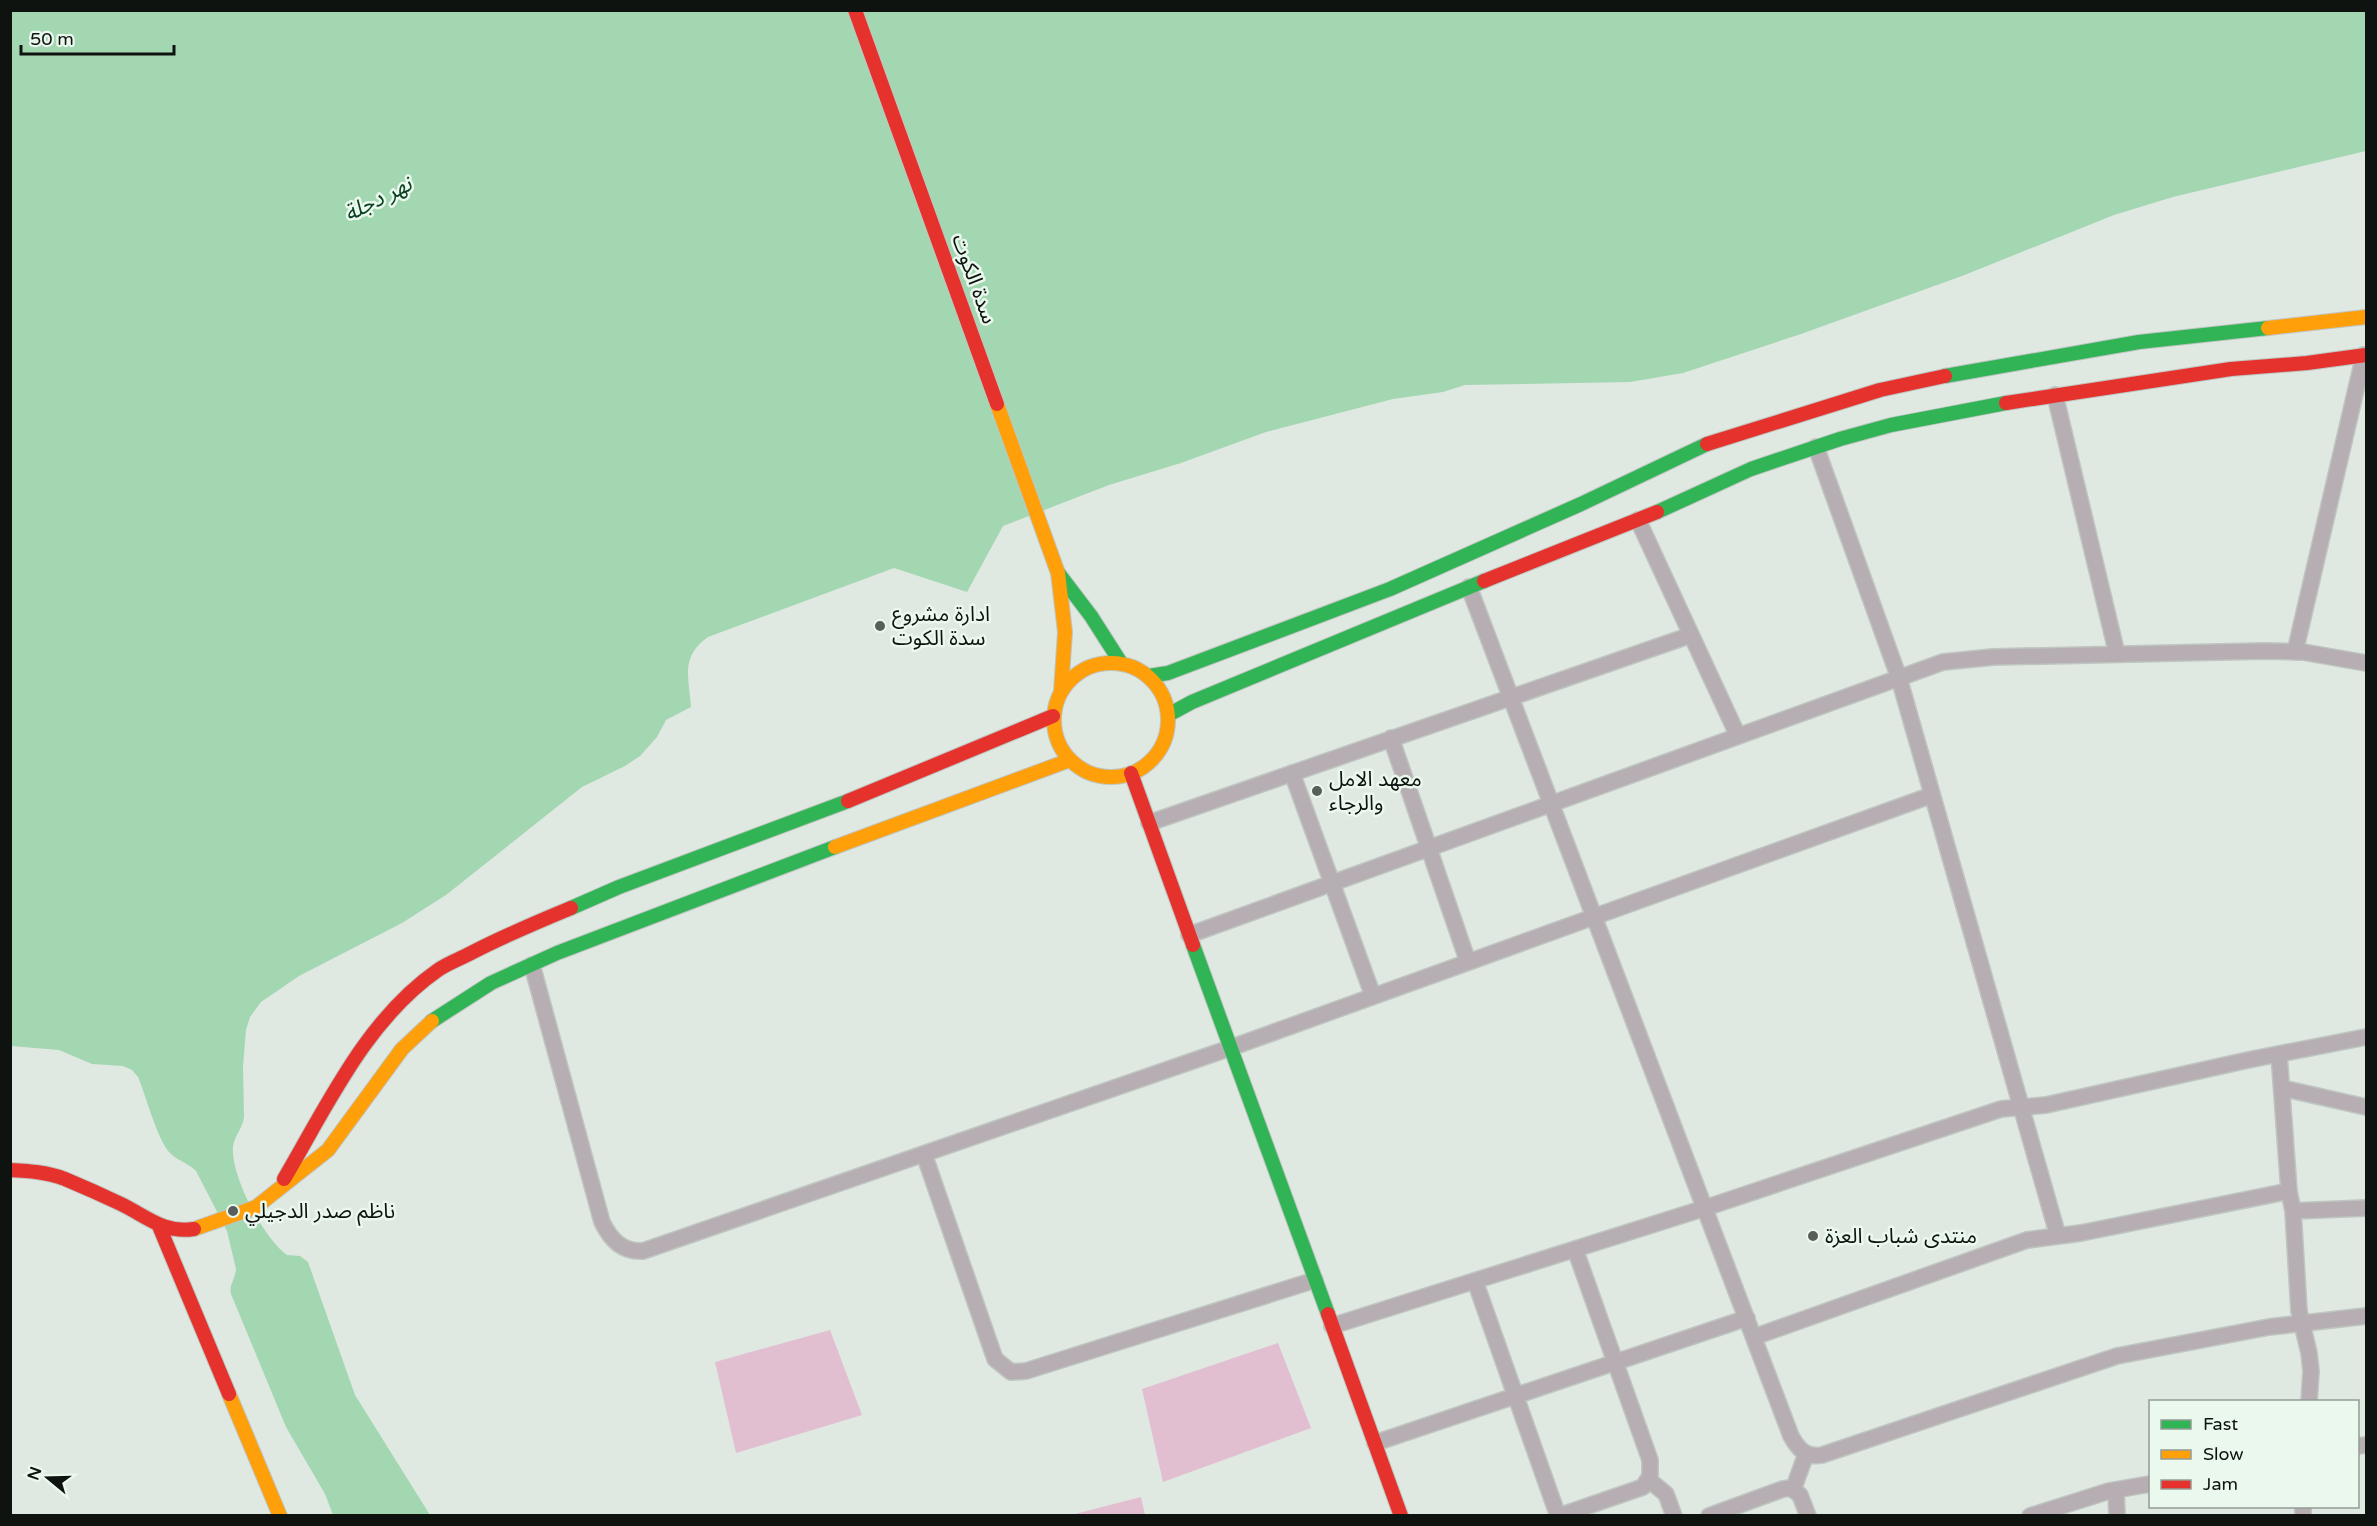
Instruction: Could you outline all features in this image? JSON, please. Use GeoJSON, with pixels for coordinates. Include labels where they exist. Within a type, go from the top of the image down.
{"type":"FeatureCollection","features":[{"type":"Feature","properties":{"kind":"main road","name":"سدة الكوت"},"geometry":{"type":"LineString","coordinates":[[855,10],[1056,567]]}},
{"type":"Feature","properties":{"kind":"main road"},"geometry":{"type":"LineString","coordinates":[[1168,716],[1192,702],[1469,587],[1698,447],[1880,390],[1994,366],[2139,342],[2367,317]]}},
{"type":"Feature","properties":{"kind":"main road"},"geometry":{"type":"LineString","coordinates":[[1149,676],[1168,673],[1390,589],[1564,530],[1638,520],[1751,470],[1816,447],[1891,425],[2055,395],[2231,369],[2307,363],[2365,355]]}},
{"type":"Feature","properties":{"kind":"main road"},"geometry":{"type":"LineString","coordinates":[[1056,567],[1121,663]]}},
{"type":"Feature","properties":{"kind":"main road"},"geometry":{"type":"LineString","coordinates":[[1056,567],[1065,632],[1061,691],[1053,716],[1060,747],[1070,760],[1083,770],[1098,776],[1115,777],[1131,773],[1147,764],[1159,750],[1166,734],[1168,716],[1165,701],[1149,676],[1121,663],[1103,663],[1087,668],[1072,677],[1061,691]]}},
{"type":"Feature","properties":{"kind":"main road"},"geometry":{"type":"LineString","coordinates":[[278,1189],[360,1050],[419,985],[440,969],[500,938],[620,887],[885,787],[1053,716]]}},
{"type":"Feature","properties":{"kind":"main road"},"geometry":{"type":"LineString","coordinates":[[10,1170],[41,1172],[64,1179],[123,1205],[159,1226],[181,1231],[201,1228],[256,1207],[327,1150],[402,1049],[435,1019],[491,983],[557,953],[1070,760]]}},
{"type":"Feature","properties":{"kind":"main road"},"geometry":{"type":"LineString","coordinates":[[1131,773],[1401,1515]]}},
{"type":"Feature","properties":{"kind":"main road"},"geometry":{"type":"LineString","coordinates":[[159,1226],[280,1515]]}},
{"type":"Feature","properties":{"kind":"street"},"geometry":{"type":"LineString","coordinates":[[2295,652],[2365,355]]}},
{"type":"Feature","properties":{"kind":"street"},"geometry":{"type":"LineString","coordinates":[[2055,395],[2117,654]]}},
{"type":"Feature","properties":{"kind":"street"},"geometry":{"type":"LineString","coordinates":[[1816,447],[1899,678],[2058,1236]]}},
{"type":"Feature","properties":{"kind":"street"},"geometry":{"type":"LineString","coordinates":[[1638,520],[1738,736]]}},
{"type":"Feature","properties":{"kind":"street"},"geometry":{"type":"LineString","coordinates":[[1469,587],[1796,1446],[1806,1454],[1822,1455],[2117,1356],[2269,1327],[2367,1316]]}},
{"type":"Feature","properties":{"kind":"street"},"geometry":{"type":"LineString","coordinates":[[1149,823],[1691,634]]}},
{"type":"Feature","properties":{"kind":"street"},"geometry":{"type":"LineString","coordinates":[[1190,935],[1943,662],[1965,659],[2117,654],[2295,652],[2367,663]]}},
{"type":"Feature","properties":{"kind":"street"},"geometry":{"type":"LineString","coordinates":[[1391,738],[1468,962]]}},
{"type":"Feature","properties":{"kind":"street"},"geometry":{"type":"LineString","coordinates":[[1292,772],[1373,996]]}},
{"type":"Feature","properties":{"kind":"street"},"geometry":{"type":"LineString","coordinates":[[532,965],[602,1222],[609,1236],[625,1249],[643,1251],[1230,1048],[1932,795]]}},
{"type":"Feature","properties":{"kind":"street"},"geometry":{"type":"LineString","coordinates":[[1332,1326],[1705,1208],[1982,1114],[2001,1109],[2046,1105],[2367,1037]]}},
{"type":"Feature","properties":{"kind":"street"},"geometry":{"type":"LineString","coordinates":[[2279,1054],[2299,1311],[2309,1353],[2309,1400]]}},
{"type":"Feature","properties":{"kind":"street"},"geometry":{"type":"LineString","coordinates":[[2282,1088],[2367,1107]]}},
{"type":"Feature","properties":{"kind":"street"},"geometry":{"type":"LineString","coordinates":[[924,1154],[995,1359],[1011,1372],[1026,1371],[1316,1280]]}},
{"type":"Feature","properties":{"kind":"street"},"geometry":{"type":"LineString","coordinates":[[1754,1337],[2026,1240],[2081,1233],[2289,1191]]}},
{"type":"Feature","properties":{"kind":"street"},"geometry":{"type":"LineString","coordinates":[[2293,1211],[2367,1208]]}},
{"type":"Feature","properties":{"kind":"street"},"geometry":{"type":"LineString","coordinates":[[1475,1281],[1559,1515],[1633,1491],[1643,1487],[1649,1480],[1650,1460],[1575,1249]]}},
{"type":"Feature","properties":{"kind":"street"},"geometry":{"type":"LineString","coordinates":[[1375,1443],[1747,1318]]}},
{"type":"Feature","properties":{"kind":"street"},"geometry":{"type":"LineString","coordinates":[[1794,1490],[1806,1454]]}},
{"type":"Feature","properties":{"kind":"street"},"geometry":{"type":"LineString","coordinates":[[1649,1480],[1666,1494],[1674,1515]]}},
{"type":"Feature","properties":{"kind":"street"},"geometry":{"type":"LineString","coordinates":[[2030,1515],[2116,1490],[2149,1484]]}},
{"type":"Feature","properties":{"kind":"street"},"geometry":{"type":"LineString","coordinates":[[1710,1515],[1783,1489],[1794,1490],[1800,1495],[1808,1515]]}},
{"type":"Feature","properties":{"kind":"street"},"geometry":{"type":"LineString","coordinates":[[2116,1490],[2117,1515]]}},
{"type":"Feature","properties":{"kind":"shaded area"},"geometry":{"type":"Polygon","coordinates":[[[830,1330],[862,1415],[736,1453],[715,1362],[830,1330]]]}},
{"type":"Feature","properties":{"kind":"shaded area"},"geometry":{"type":"Polygon","coordinates":[[[1278,1343],[1311,1428],[1163,1482],[1142,1389],[1278,1343]]]}},
{"type":"Feature","properties":{"kind":"shaded area"},"geometry":{"type":"Polygon","coordinates":[[[1141,1497],[1145,1515],[1071,1515],[1141,1497]]]}},
{"type":"Feature","properties":{"kind":"water","name":"نهر دجلة"},"geometry":{"type":"Polygon","coordinates":[[[10,11],[2366,11],[2366,151],[2173,197],[2114,215],[1962,276],[1801,334],[1683,373],[1630,382],[1465,385],[1443,392],[1393,399],[1266,432],[1181,463],[1109,485],[1003,526],[967,592],[894,568],[708,637],[693,652],[688,668],[691,707],[666,720],[657,737],[640,756],[582,787],[446,895],[402,923],[299,976],[261,1002],[250,1017],[246,1030],[243,1066],[244,1117],[233,1147],[237,1174],[250,1206],[268,1235],[287,1255],[300,1256],[308,1262],[355,1395],[430,1515],[333,1515],[325,1494],[286,1427],[231,1294],[236,1269],[227,1231],[196,1171],[172,1155],[165,1146],[138,1077],[132,1070],[123,1066],[92,1064],[59,1050],[11,1046],[10,11]]]}},
{"type":"Feature","properties":{"kind":"traffic: fast"},"geometry":{"type":"LineString","coordinates":[[1945,376],[2139,342],[2268,328]]}},
{"type":"Feature","properties":{"kind":"traffic: fast"},"geometry":{"type":"LineString","coordinates":[[1657,512],[1751,469],[1840,439],[1891,425],[2006,403]]}},
{"type":"Feature","properties":{"kind":"traffic: fast"},"geometry":{"type":"LineString","coordinates":[[1149,676],[1168,673],[1390,589],[1581,504],[1707,444]]}},
{"type":"Feature","properties":{"kind":"traffic: fast"},"geometry":{"type":"LineString","coordinates":[[1059,574],[1091,616],[1121,663]]}},
{"type":"Feature","properties":{"kind":"traffic: fast"},"geometry":{"type":"LineString","coordinates":[[1168,715],[1192,702],[1484,581]]}},
{"type":"Feature","properties":{"kind":"traffic: fast"},"geometry":{"type":"LineString","coordinates":[[571,908],[619,887],[848,801]]}},
{"type":"Feature","properties":{"kind":"traffic: fast"},"geometry":{"type":"LineString","coordinates":[[432,1021],[491,983],[557,953],[835,847]]}},
{"type":"Feature","properties":{"kind":"traffic: fast"},"geometry":{"type":"LineString","coordinates":[[1193,945],[1328,1314]]}},
{"type":"Feature","properties":{"kind":"traffic: slow"},"geometry":{"type":"LineString","coordinates":[[2268,328],[2366,317]]}},
{"type":"Feature","properties":{"kind":"traffic: slow"},"geometry":{"type":"LineString","coordinates":[[997,404],[1058,573],[1065,632],[1061,691]]}},
{"type":"Feature","properties":{"kind":"traffic: slow"},"geometry":{"type":"LineString","coordinates":[[1111,663],[1133,667],[1151,680],[1164,698],[1168,720],[1164,742],[1151,760],[1133,773],[1111,777],[1089,773],[1071,760],[1058,742],[1054,720],[1058,698],[1071,680],[1089,667],[1111,663]]}},
{"type":"Feature","properties":{"kind":"traffic: slow"},"geometry":{"type":"LineString","coordinates":[[835,847],[1070,760]]}},
{"type":"Feature","properties":{"kind":"traffic: slow"},"geometry":{"type":"LineString","coordinates":[[194,1229],[256,1207],[328,1150],[402,1049],[432,1021]]}},
{"type":"Feature","properties":{"kind":"traffic: slow"},"geometry":{"type":"LineString","coordinates":[[229,1394],[280,1516]]}},
{"type":"Feature","properties":{"kind":"traffic: jam"},"geometry":{"type":"LineString","coordinates":[[855,10],[997,404]]}},
{"type":"Feature","properties":{"kind":"traffic: jam"},"geometry":{"type":"LineString","coordinates":[[2006,403],[2231,369],[2307,363],[2366,355]]}},
{"type":"Feature","properties":{"kind":"traffic: jam"},"geometry":{"type":"LineString","coordinates":[[1707,444],[1880,390],[1945,376]]}},
{"type":"Feature","properties":{"kind":"traffic: jam"},"geometry":{"type":"LineString","coordinates":[[1484,581],[1657,512]]}},
{"type":"Feature","properties":{"kind":"traffic: jam"},"geometry":{"type":"LineString","coordinates":[[848,801],[1053,716]]}},
{"type":"Feature","properties":{"kind":"traffic: jam"},"geometry":{"type":"LineString","coordinates":[[1131,773],[1193,945]]}},
{"type":"Feature","properties":{"kind":"traffic: jam"},"geometry":{"type":"LineString","coordinates":[[284,1179],[350,1066],[390,1013],[412,990],[446,965],[571,908]]}},
{"type":"Feature","properties":{"kind":"traffic: jam"},"geometry":{"type":"LineString","coordinates":[[10,1170],[38,1172],[58,1177],[114,1201],[156,1223],[173,1229],[194,1229]]}},
{"type":"Feature","properties":{"kind":"traffic: jam"},"geometry":{"type":"LineString","coordinates":[[159,1226],[229,1394]]}},
{"type":"Feature","properties":{"kind":"traffic: jam"},"geometry":{"type":"LineString","coordinates":[[1328,1314],[1401,1516]]}},
{"type":"Feature","properties":{"kind":"place","name":"ادارة مشروع سدة الكوت"},"geometry":{"type":"Point","coordinates":[880,626]}},
{"type":"Feature","properties":{"kind":"place","name":"معهد الامل والرجاء"},"geometry":{"type":"Point","coordinates":[1317,791]}},
{"type":"Feature","properties":{"kind":"place","name":"ناظم صدر الدجيلي"},"geometry":{"type":"Point","coordinates":[233,1211]}},
{"type":"Feature","properties":{"kind":"place","name":"منتدى شباب العزة"},"geometry":{"type":"Point","coordinates":[1813,1236]}}]}
